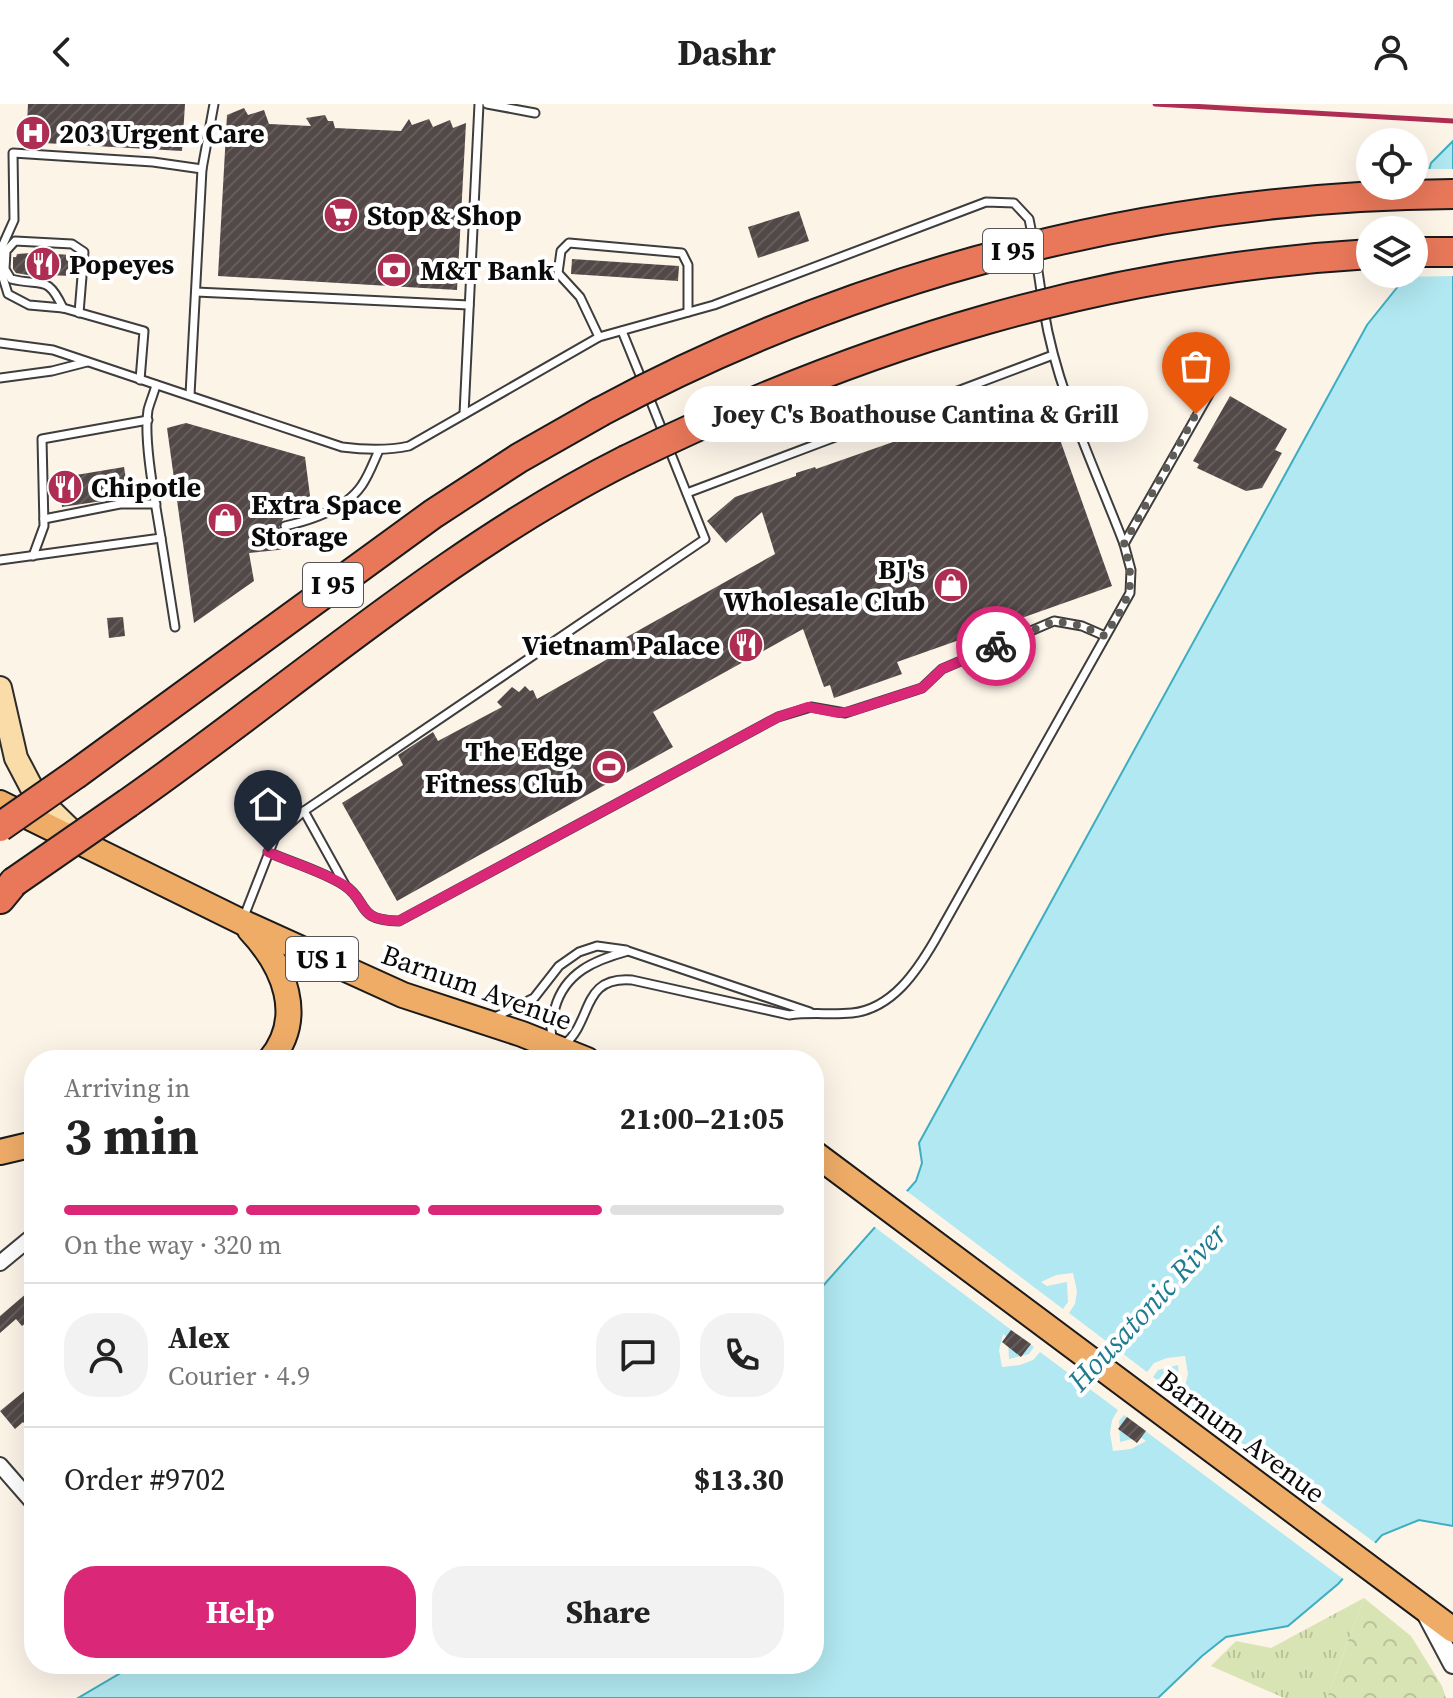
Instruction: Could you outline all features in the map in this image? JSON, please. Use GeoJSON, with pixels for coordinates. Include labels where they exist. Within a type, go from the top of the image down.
{"type":"FeatureCollection","features":[{"type":"Feature","properties":{"kind":"highway","name":"I 95"},"geometry":{"type":"LineString","coordinates":[[0,827],[433,514],[511,463],[600,412],[704,360],[916,279],[1026,248],[1123,227],[1239,208],[1348,198],[1453,194]]}},
{"type":"Feature","properties":{"kind":"highway"},"geometry":{"type":"LineString","coordinates":[[1428,252],[1453,252]]}},
{"type":"Feature","properties":{"kind":"highway","name":"I 95"},"geometry":{"type":"LineString","coordinates":[[5,891],[486,542],[546,504],[626,460],[802,381],[914,340],[989,317],[1083,293],[1170,276],[1356,255]]}},
{"type":"Feature","properties":{"kind":"main road"},"geometry":{"type":"LineString","coordinates":[[0,688],[16,758],[36,796],[87,845]]}},
{"type":"Feature","properties":{"kind":"main road","name":"Barnum Avenue"},"geometry":{"type":"LineString","coordinates":[[0,803],[242,922],[403,995],[483,1021],[539,1050]]}},
{"type":"Feature","properties":{"kind":"main road"},"geometry":{"type":"LineString","coordinates":[[242,922],[268,952],[288,992],[286,1030],[275,1050]]}},
{"type":"Feature","properties":{"kind":"main road"},"geometry":{"type":"LineString","coordinates":[[0,1152],[24,1146]]}},
{"type":"Feature","properties":{"kind":"main road","name":"Barnum Avenue"},"geometry":{"type":"LineString","coordinates":[[824,1160],[1453,1630]]}},
{"type":"Feature","properties":{"kind":"street"},"geometry":{"type":"LineString","coordinates":[[0,1263],[24,1243]]}},
{"type":"Feature","properties":{"kind":"street"},"geometry":{"type":"LineString","coordinates":[[0,1465],[24,1493]]}},
{"type":"Feature","properties":{"kind":"street"},"geometry":{"type":"LineString","coordinates":[[1425,1610],[1453,1664]]}},
{"type":"Feature","properties":{"kind":"lane"},"geometry":{"type":"LineString","coordinates":[[190,395],[202,169],[214,104]]}},
{"type":"Feature","properties":{"kind":"lane"},"geometry":{"type":"LineString","coordinates":[[464,414],[479,104]]}},
{"type":"Feature","properties":{"kind":"lane"},"geometry":{"type":"LineString","coordinates":[[487,104],[535,113]]}},
{"type":"Feature","properties":{"kind":"lane"},"geometry":{"type":"LineString","coordinates":[[140,380],[144,331],[63,308],[29,305],[11,297],[7,291],[1,271],[1,249],[14,220],[13,153],[153,162],[202,169]]}},
{"type":"Feature","properties":{"kind":"lane"},"geometry":{"type":"LineString","coordinates":[[0,343],[53,350],[342,447],[379,450],[409,446],[599,337],[688,312],[986,202],[1014,203],[1029,219],[1048,337],[1063,386],[1124,544],[1131,570],[1130,593],[935,940],[911,977],[900,988],[871,1009],[851,1013],[789,1015],[632,980],[617,980],[596,992],[573,1037],[558,1050]]}},
{"type":"Feature","properties":{"kind":"lane"},"geometry":{"type":"LineString","coordinates":[[63,308],[54,288],[43,282],[11,279],[5,269],[6,251],[15,241],[72,244],[84,252],[79,313]]}},
{"type":"Feature","properties":{"kind":"lane"},"geometry":{"type":"LineString","coordinates":[[599,337],[580,297],[558,273],[561,251],[569,243],[682,253],[688,265],[688,312]]}},
{"type":"Feature","properties":{"kind":"lane"},"geometry":{"type":"LineString","coordinates":[[196,292],[469,305]]}},
{"type":"Feature","properties":{"kind":"lane"},"geometry":{"type":"LineString","coordinates":[[242,922],[275,837],[304,811],[705,539],[622,331]]}},
{"type":"Feature","properties":{"kind":"lane"},"geometry":{"type":"LineString","coordinates":[[687,493],[1053,355]]}},
{"type":"Feature","properties":{"kind":"lane"},"geometry":{"type":"LineString","coordinates":[[0,378],[52,371],[87,362]]}},
{"type":"Feature","properties":{"kind":"lane"},"geometry":{"type":"LineString","coordinates":[[1124,544],[1224,368]]}},
{"type":"Feature","properties":{"kind":"lane"},"geometry":{"type":"LineString","coordinates":[[156,385],[148,420],[156,504],[175,627]]}},
{"type":"Feature","properties":{"kind":"lane"},"geometry":{"type":"LineString","coordinates":[[33,556],[44,519],[42,439],[148,420]]}},
{"type":"Feature","properties":{"kind":"lane"},"geometry":{"type":"LineString","coordinates":[[285,526],[314,519],[349,498],[362,486],[379,450]]}},
{"type":"Feature","properties":{"kind":"lane"},"geometry":{"type":"LineString","coordinates":[[44,519],[120,504],[156,504]]}},
{"type":"Feature","properties":{"kind":"lane"},"geometry":{"type":"LineString","coordinates":[[0,560],[161,538]]}},
{"type":"Feature","properties":{"kind":"lane"},"geometry":{"type":"LineString","coordinates":[[304,811],[346,886],[366,912],[379,920],[399,921],[778,717],[811,707],[845,713],[922,688],[942,669],[1054,621],[1082,626],[1105,636]]}},
{"type":"Feature","properties":{"kind":"lane"},"geometry":{"type":"LineString","coordinates":[[268,852],[346,886]]}},
{"type":"Feature","properties":{"kind":"lane"},"geometry":{"type":"LineString","coordinates":[[483,1021],[534,998],[559,966],[579,952],[597,946],[628,951],[811,1012]]}},
{"type":"Feature","properties":{"kind":"lane"},"geometry":{"type":"LineString","coordinates":[[551,1050],[551,1023],[557,1000],[568,981],[601,958],[628,951]]}},
{"type":"Feature","properties":{"kind":"green space"},"geometry":{"type":"Polygon","coordinates":[[[1364,1598],[1327,1698],[1284,1698],[1211,1666],[1236,1641],[1271,1648],[1364,1598]]]}},
{"type":"Feature","properties":{"kind":"green space"},"geometry":{"type":"Polygon","coordinates":[[[1364,1598],[1411,1636],[1442,1686],[1446,1698],[1327,1698],[1364,1598]]]}},
{"type":"Feature","properties":{"kind":"water","name":"Housatonic River"},"geometry":{"type":"Polygon","coordinates":[[[1453,141],[1453,1526],[1419,1520],[1382,1535],[1338,1584],[1288,1626],[1226,1637],[1158,1698],[78,1698],[119,1674],[824,1674],[824,1285],[916,1181],[922,1163],[919,1143],[1367,325],[1397,288],[1428,288],[1428,216],[1417,216],[1421,200],[1428,200],[1431,163],[1453,141]]]}},
{"type":"Feature","properties":{"kind":"pier"},"geometry":{"type":"Polygon","coordinates":[[[1428,169],[1453,169],[1453,276],[1428,276],[1428,216],[1413,216],[1417,200],[1428,200],[1428,169]]]}},
{"type":"Feature","properties":{"kind":"pier"},"geometry":{"type":"Polygon","coordinates":[[[904,1189],[1063,1309],[1068,1302],[1067,1282],[1047,1286],[1041,1282],[1056,1275],[1073,1273],[1077,1291],[1075,1304],[1069,1313],[1147,1372],[1154,1363],[1185,1356],[1188,1374],[1184,1390],[1179,1386],[1178,1365],[1158,1370],[1153,1377],[1378,1545],[1346,1581],[1124,1415],[1119,1421],[1120,1442],[1140,1437],[1146,1441],[1131,1449],[1113,1451],[1110,1433],[1118,1410],[1040,1352],[1033,1360],[1002,1367],[999,1350],[1003,1334],[1008,1338],[1009,1359],[1029,1354],[1034,1347],[872,1225],[904,1189]]]}},
{"type":"Feature","properties":{"kind":"building"},"geometry":{"type":"Polygon","coordinates":[[[28,104],[185,104],[182,151],[26,142],[28,104]]]}},
{"type":"Feature","properties":{"kind":"building","name":"Stop & Shop"},"geometry":{"type":"Polygon","coordinates":[[[244,108],[248,115],[264,110],[269,124],[311,126],[306,118],[325,115],[328,121],[333,121],[335,128],[401,131],[409,119],[412,125],[429,119],[433,127],[450,120],[453,128],[466,123],[457,290],[218,276],[227,115],[244,108]]]}},
{"type":"Feature","properties":{"kind":"building"},"geometry":{"type":"Polygon","coordinates":[[[799,211],[809,241],[758,258],[748,227],[799,211]]]}},
{"type":"Feature","properties":{"kind":"building","name":"Popeyes"},"geometry":{"type":"Polygon","coordinates":[[[31,253],[74,255],[73,276],[45,275],[45,278],[16,273],[13,257],[31,253]]]}},
{"type":"Feature","properties":{"kind":"building","name":"Stop & Shop"},"geometry":{"type":"Polygon","coordinates":[[[572,259],[679,266],[678,281],[571,274],[572,259]]]}},
{"type":"Feature","properties":{"kind":"building"},"geometry":{"type":"Polygon","coordinates":[[[1042,389],[1112,586],[897,662],[902,674],[834,698],[830,685],[824,687],[803,629],[653,712],[673,747],[397,901],[342,803],[403,765],[398,755],[433,732],[438,741],[502,707],[497,702],[512,687],[519,692],[525,686],[533,690],[537,699],[620,652],[616,643],[775,554],[762,512],[726,543],[707,521],[735,497],[796,476],[796,473],[816,469],[953,421],[949,409],[1002,392],[1006,402],[1042,389]]]}},
{"type":"Feature","properties":{"kind":"building"},"geometry":{"type":"Polygon","coordinates":[[[1230,396],[1287,429],[1275,450],[1282,453],[1262,488],[1246,491],[1197,468],[1199,464],[1193,461],[1230,396]]]}},
{"type":"Feature","properties":{"kind":"building"},"geometry":{"type":"Polygon","coordinates":[[[186,423],[305,457],[312,511],[284,517],[279,527],[286,532],[287,549],[249,553],[254,581],[194,623],[167,428],[186,423]]]}},
{"type":"Feature","properties":{"kind":"building"},"geometry":{"type":"Polygon","coordinates":[[[124,467],[129,497],[62,507],[58,478],[124,467]]]}},
{"type":"Feature","properties":{"kind":"building"},"geometry":{"type":"Polygon","coordinates":[[[123,617],[125,636],[109,638],[107,618],[123,617]]]}},
{"type":"Feature","properties":{"kind":"building"},"geometry":{"type":"Polygon","coordinates":[[[24,1296],[24,1324],[22,1326],[16,1319],[0,1333],[0,1316],[24,1296]]]}},
{"type":"Feature","properties":{"kind":"building"},"geometry":{"type":"Polygon","coordinates":[[[1011,1330],[1031,1344],[1021,1357],[1002,1342],[1011,1330]]]}},
{"type":"Feature","properties":{"kind":"building"},"geometry":{"type":"Polygon","coordinates":[[[24,1391],[24,1423],[15,1429],[0,1411],[24,1391]]]}},
{"type":"Feature","properties":{"kind":"building"},"geometry":{"type":"Polygon","coordinates":[[[1127,1417],[1146,1431],[1137,1443],[1118,1429],[1127,1417]]]}},
{"type":"Feature","properties":{"kind":"railway"},"geometry":{"type":"LineString","coordinates":[[1155,104],[1453,121]]}},
{"type":"Feature","properties":{"kind":"way so far"},"geometry":{"type":"LineString","coordinates":[[996,646],[1054,621],[1082,626],[1105,636],[1130,593],[1132,578],[1124,544],[1196,414]]}},
{"type":"Feature","properties":{"kind":"place","name":"203 Urgent Care"},"geometry":{"type":"Point","coordinates":[33,133]}},
{"type":"Feature","properties":{"kind":"place","name":"Stop & Shop"},"geometry":{"type":"Point","coordinates":[341,215]}},
{"type":"Feature","properties":{"kind":"place","name":"Popeyes"},"geometry":{"type":"Point","coordinates":[43,264]}},
{"type":"Feature","properties":{"kind":"place","name":"M&T Bank"},"geometry":{"type":"Point","coordinates":[394,270]}},
{"type":"Feature","properties":{"kind":"place","name":"Joey C's Boathouse Cantina & Grill"},"geometry":{"type":"Point","coordinates":[1196,414]}},
{"type":"Feature","properties":{"kind":"place","name":"Chipotle"},"geometry":{"type":"Point","coordinates":[65,487]}},
{"type":"Feature","properties":{"kind":"place","name":"Extra Space Storage"},"geometry":{"type":"Point","coordinates":[225,520]}},
{"type":"Feature","properties":{"kind":"place","name":"BJ's Wholesale Club"},"geometry":{"type":"Point","coordinates":[951,585]}},
{"type":"Feature","properties":{"kind":"place","name":"Vietnam Palace"},"geometry":{"type":"Point","coordinates":[746,645]}},
{"type":"Feature","properties":{"kind":"place","name":"The Edge Fitness Club"},"geometry":{"type":"Point","coordinates":[609,767]}},
{"type":"Feature","properties":{"kind":"route"},"geometry":{"type":"LineString","coordinates":[[268,852],[346,886],[366,912],[379,920],[399,921],[778,717],[808,707],[839,713],[852,711],[922,688],[942,669],[996,646]]}}]}
